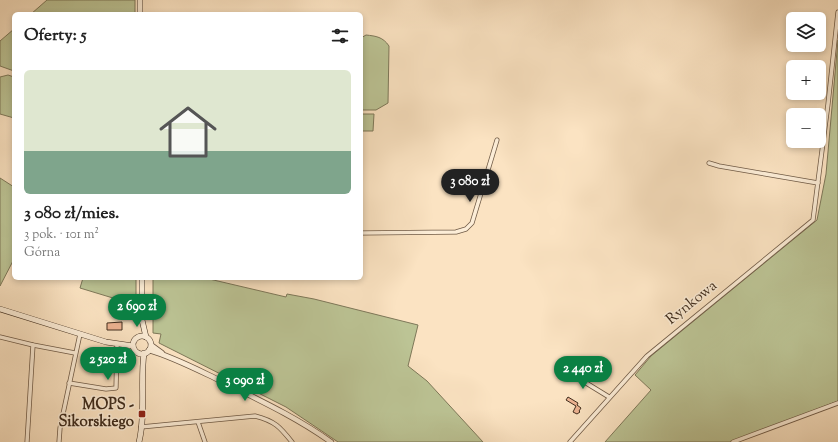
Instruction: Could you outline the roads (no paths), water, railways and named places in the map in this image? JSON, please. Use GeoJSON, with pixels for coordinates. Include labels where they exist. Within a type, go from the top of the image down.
{"type":"FeatureCollection","features":[{"type":"Feature","properties":{"kind":"main road"},"geometry":{"type":"LineString","coordinates":[[140,0],[140,12]]}},
{"type":"Feature","properties":{"kind":"main road"},"geometry":{"type":"LineString","coordinates":[[140,442],[142,366],[145,350],[150,340],[146,337],[142,320],[142,280]]}},
{"type":"Feature","properties":{"kind":"main road"},"geometry":{"type":"LineString","coordinates":[[0,309],[80,334],[145,350]]}},
{"type":"Feature","properties":{"kind":"main road"},"geometry":{"type":"LineString","coordinates":[[133,346],[142,320]]}},
{"type":"Feature","properties":{"kind":"main road"},"geometry":{"type":"LineString","coordinates":[[119,344],[136,338],[146,337]]}},
{"type":"Feature","properties":{"kind":"street","name":"Rynkowa"},"geometry":{"type":"LineString","coordinates":[[570,442],[647,356],[813,220],[838,12]]}},
{"type":"Feature","properties":{"kind":"street"},"geometry":{"type":"LineString","coordinates":[[363,233],[456,232],[466,229],[472,223],[497,140]]}},
{"type":"Feature","properties":{"kind":"street"},"geometry":{"type":"LineString","coordinates":[[710,162],[719,166],[818,183]]}},
{"type":"Feature","properties":{"kind":"street"},"geometry":{"type":"LineString","coordinates":[[59,442],[60,428],[80,334]]}},
{"type":"Feature","properties":{"kind":"street"},"geometry":{"type":"LineString","coordinates":[[0,337],[75,353]]}},
{"type":"Feature","properties":{"kind":"street"},"geometry":{"type":"LineString","coordinates":[[69,383],[106,389],[116,388],[119,344]]}},
{"type":"Feature","properties":{"kind":"street"},"geometry":{"type":"LineString","coordinates":[[26,442],[33,345]]}},
{"type":"Feature","properties":{"kind":"street"},"geometry":{"type":"LineString","coordinates":[[145,350],[163,354],[296,419],[331,442]]}},
{"type":"Feature","properties":{"kind":"street"},"geometry":{"type":"LineString","coordinates":[[565,370],[609,397]]}},
{"type":"Feature","properties":{"kind":"street"},"geometry":{"type":"LineString","coordinates":[[733,442],[838,403]]}},
{"type":"Feature","properties":{"kind":"street"},"geometry":{"type":"LineString","coordinates":[[141,427],[256,416],[270,419],[280,427],[292,442]]}},
{"type":"Feature","properties":{"kind":"street"},"geometry":{"type":"LineString","coordinates":[[198,422],[205,442]]}},
{"type":"Feature","properties":{"kind":"place","name":"MOPS - Sikorskiego"},"geometry":{"type":"Point","coordinates":[142,414]}}]}
